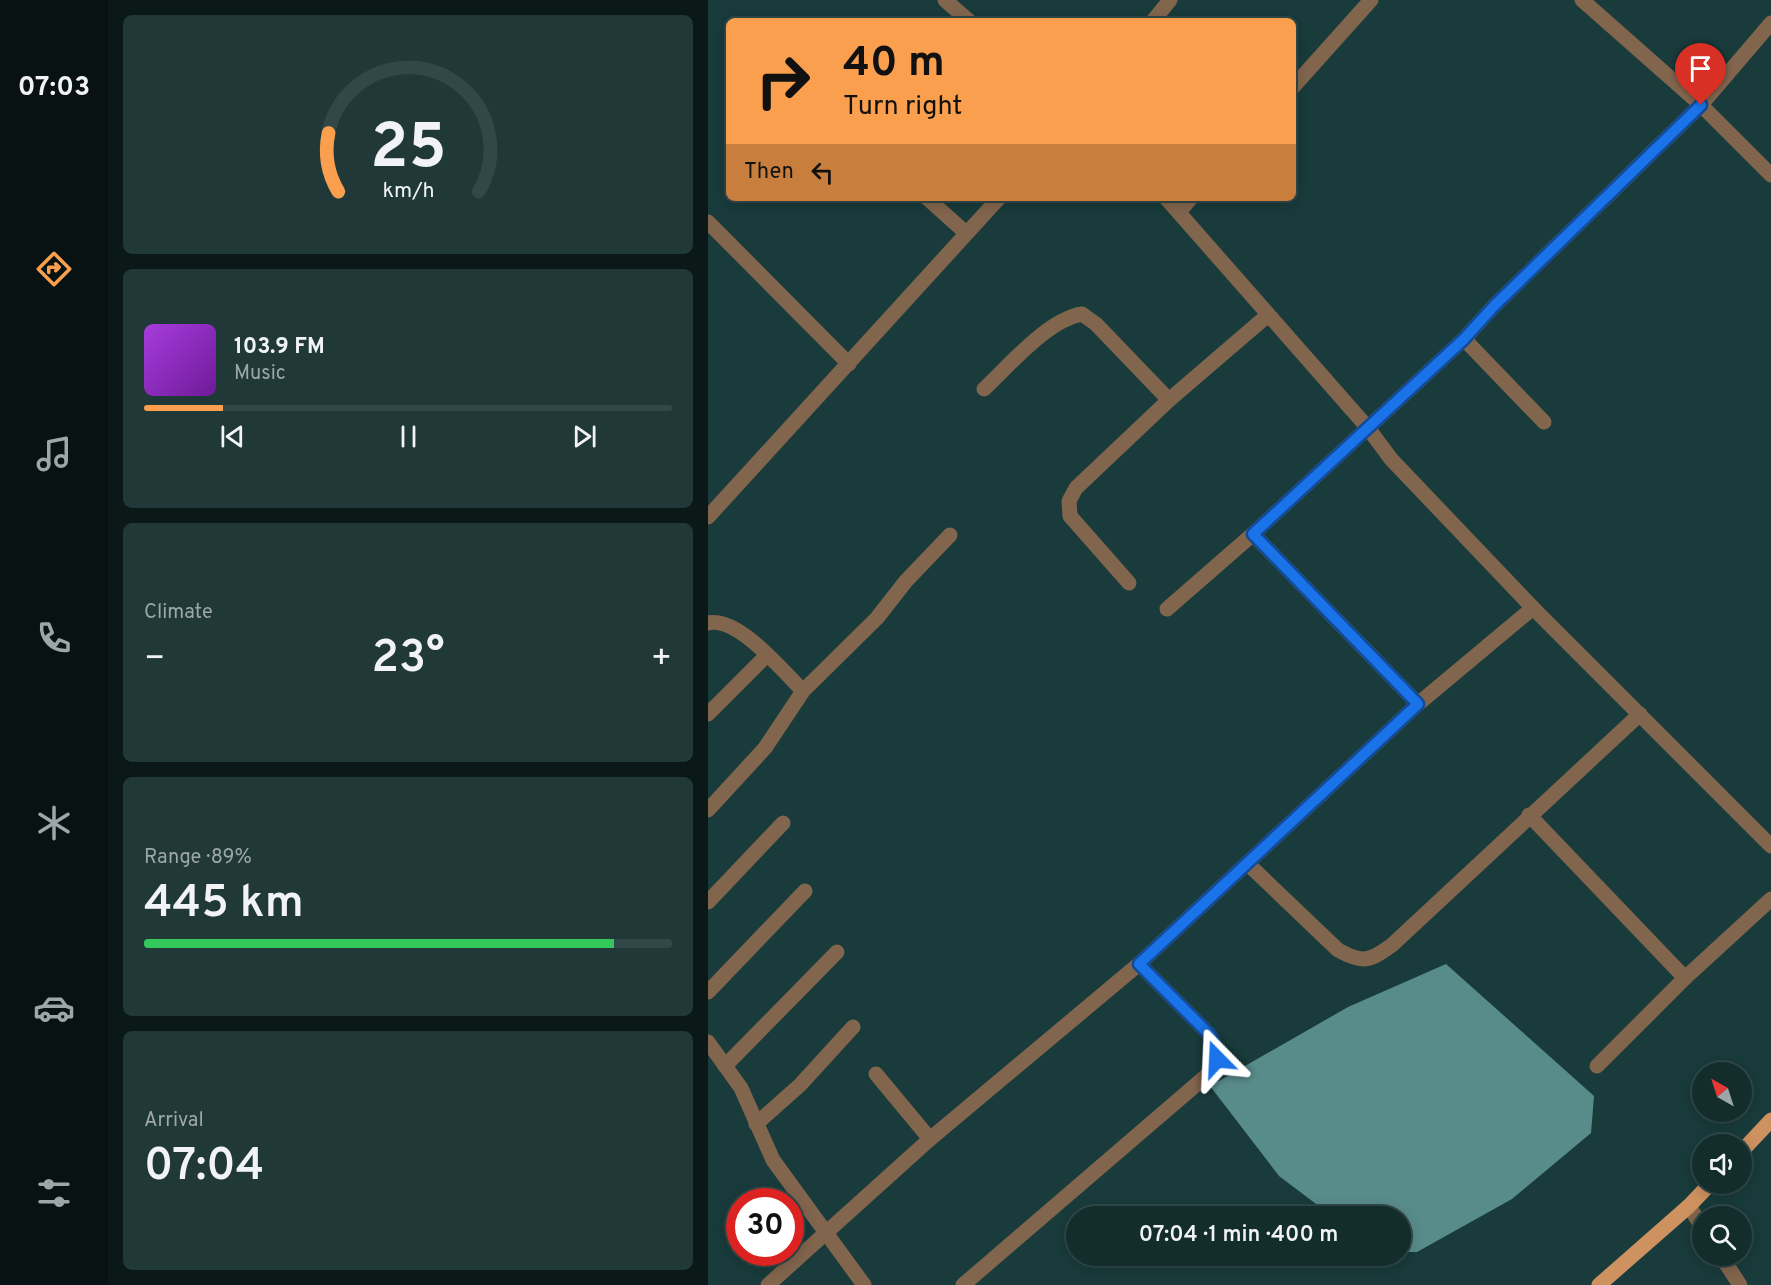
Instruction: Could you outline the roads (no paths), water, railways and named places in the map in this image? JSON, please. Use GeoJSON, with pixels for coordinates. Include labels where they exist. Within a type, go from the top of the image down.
{"type":"FeatureCollection","features":[{"type":"Feature","properties":{"kind":"main road"},"geometry":{"type":"LineString","coordinates":[[1752,1140],[1771,1120]]}},
{"type":"Feature","properties":{"kind":"main road"},"geometry":{"type":"LineString","coordinates":[[1599,1285],[1700,1194]]}},
{"type":"Feature","properties":{"kind":"street"},"geometry":{"type":"LineString","coordinates":[[945,0],[966,18]]}},
{"type":"Feature","properties":{"kind":"street"},"geometry":{"type":"LineString","coordinates":[[1296,84],[1371,0]]}},
{"type":"Feature","properties":{"kind":"street"},"geometry":{"type":"LineString","coordinates":[[1155,18],[1168,1]]}},
{"type":"Feature","properties":{"kind":"street"},"geometry":{"type":"LineString","coordinates":[[1585,1],[1701,105],[1771,175]]}},
{"type":"Feature","properties":{"kind":"street"},"geometry":{"type":"LineString","coordinates":[[1167,609],[1253,534],[1464,339],[1494,306],[1701,105],[1771,23]]}},
{"type":"Feature","properties":{"kind":"street"},"geometry":{"type":"LineString","coordinates":[[930,201],[966,233]]}},
{"type":"Feature","properties":{"kind":"street"},"geometry":{"type":"LineString","coordinates":[[708,517],[996,201]]}},
{"type":"Feature","properties":{"kind":"street"},"geometry":{"type":"LineString","coordinates":[[1169,201],[1368,428],[1391,459],[1533,608],[1771,846]]}},
{"type":"Feature","properties":{"kind":"street"},"geometry":{"type":"LineString","coordinates":[[1180,211],[1188,201]]}},
{"type":"Feature","properties":{"kind":"street"},"geometry":{"type":"LineString","coordinates":[[708,222],[849,364]]}},
{"type":"Feature","properties":{"kind":"street"},"geometry":{"type":"LineString","coordinates":[[984,389],[1049,330],[1066,317],[1082,314],[1096,324],[1169,400]]}},
{"type":"Feature","properties":{"kind":"street"},"geometry":{"type":"LineString","coordinates":[[1129,583],[1070,516],[1070,501],[1076,488],[1169,400],[1268,315]]}},
{"type":"Feature","properties":{"kind":"street"},"geometry":{"type":"LineString","coordinates":[[1464,339],[1544,422]]}},
{"type":"Feature","properties":{"kind":"street"},"geometry":{"type":"LineString","coordinates":[[1253,534],[1418,704]]}},
{"type":"Feature","properties":{"kind":"street"},"geometry":{"type":"LineString","coordinates":[[708,810],[765,748],[803,691],[877,618],[906,581],[950,535]]}},
{"type":"Feature","properties":{"kind":"street"},"geometry":{"type":"LineString","coordinates":[[768,1285],[930,1139],[1139,964],[1418,704],[1533,608]]}},
{"type":"Feature","properties":{"kind":"street"},"geometry":{"type":"LineString","coordinates":[[708,623],[719,620],[732,626],[767,655],[803,691]]}},
{"type":"Feature","properties":{"kind":"street"},"geometry":{"type":"LineString","coordinates":[[708,714],[767,655]]}},
{"type":"Feature","properties":{"kind":"street"},"geometry":{"type":"LineString","coordinates":[[1248,864],[1338,950],[1356,960],[1374,958],[1392,945],[1528,815],[1640,714]]}},
{"type":"Feature","properties":{"kind":"street"},"geometry":{"type":"LineString","coordinates":[[1528,815],[1685,978]]}},
{"type":"Feature","properties":{"kind":"street"},"geometry":{"type":"LineString","coordinates":[[708,902],[783,823]]}},
{"type":"Feature","properties":{"kind":"street"},"geometry":{"type":"LineString","coordinates":[[708,992],[805,891]]}},
{"type":"Feature","properties":{"kind":"street"},"geometry":{"type":"LineString","coordinates":[[1597,1066],[1685,978],[1771,898]]}},
{"type":"Feature","properties":{"kind":"street"},"geometry":{"type":"LineString","coordinates":[[725,1066],[837,952]]}},
{"type":"Feature","properties":{"kind":"street"},"geometry":{"type":"LineString","coordinates":[[963,1285],[1212,1071],[1217,1059],[1217,1049],[1210,1035],[1139,964]]}},
{"type":"Feature","properties":{"kind":"street"},"geometry":{"type":"LineString","coordinates":[[756,1124],[800,1085],[853,1027]]}},
{"type":"Feature","properties":{"kind":"street"},"geometry":{"type":"LineString","coordinates":[[708,1042],[741,1088],[773,1160],[864,1285]]}},
{"type":"Feature","properties":{"kind":"street"},"geometry":{"type":"LineString","coordinates":[[876,1074],[930,1139]]}},
{"type":"Feature","properties":{"kind":"street"},"geometry":{"type":"LineString","coordinates":[[1689,1206],[1692,1211]]}},
{"type":"Feature","properties":{"kind":"street"},"geometry":{"type":"LineString","coordinates":[[1728,1266],[1740,1285]]}},
{"type":"Feature","properties":{"kind":"water"},"geometry":{"type":"Polygon","coordinates":[[[1446,964],[1594,1096],[1591,1133],[1512,1199],[1417,1252],[1411,1252],[1411,1206],[1319,1206],[1279,1176],[1210,1086],[1348,1007],[1446,964]]]}}]}
